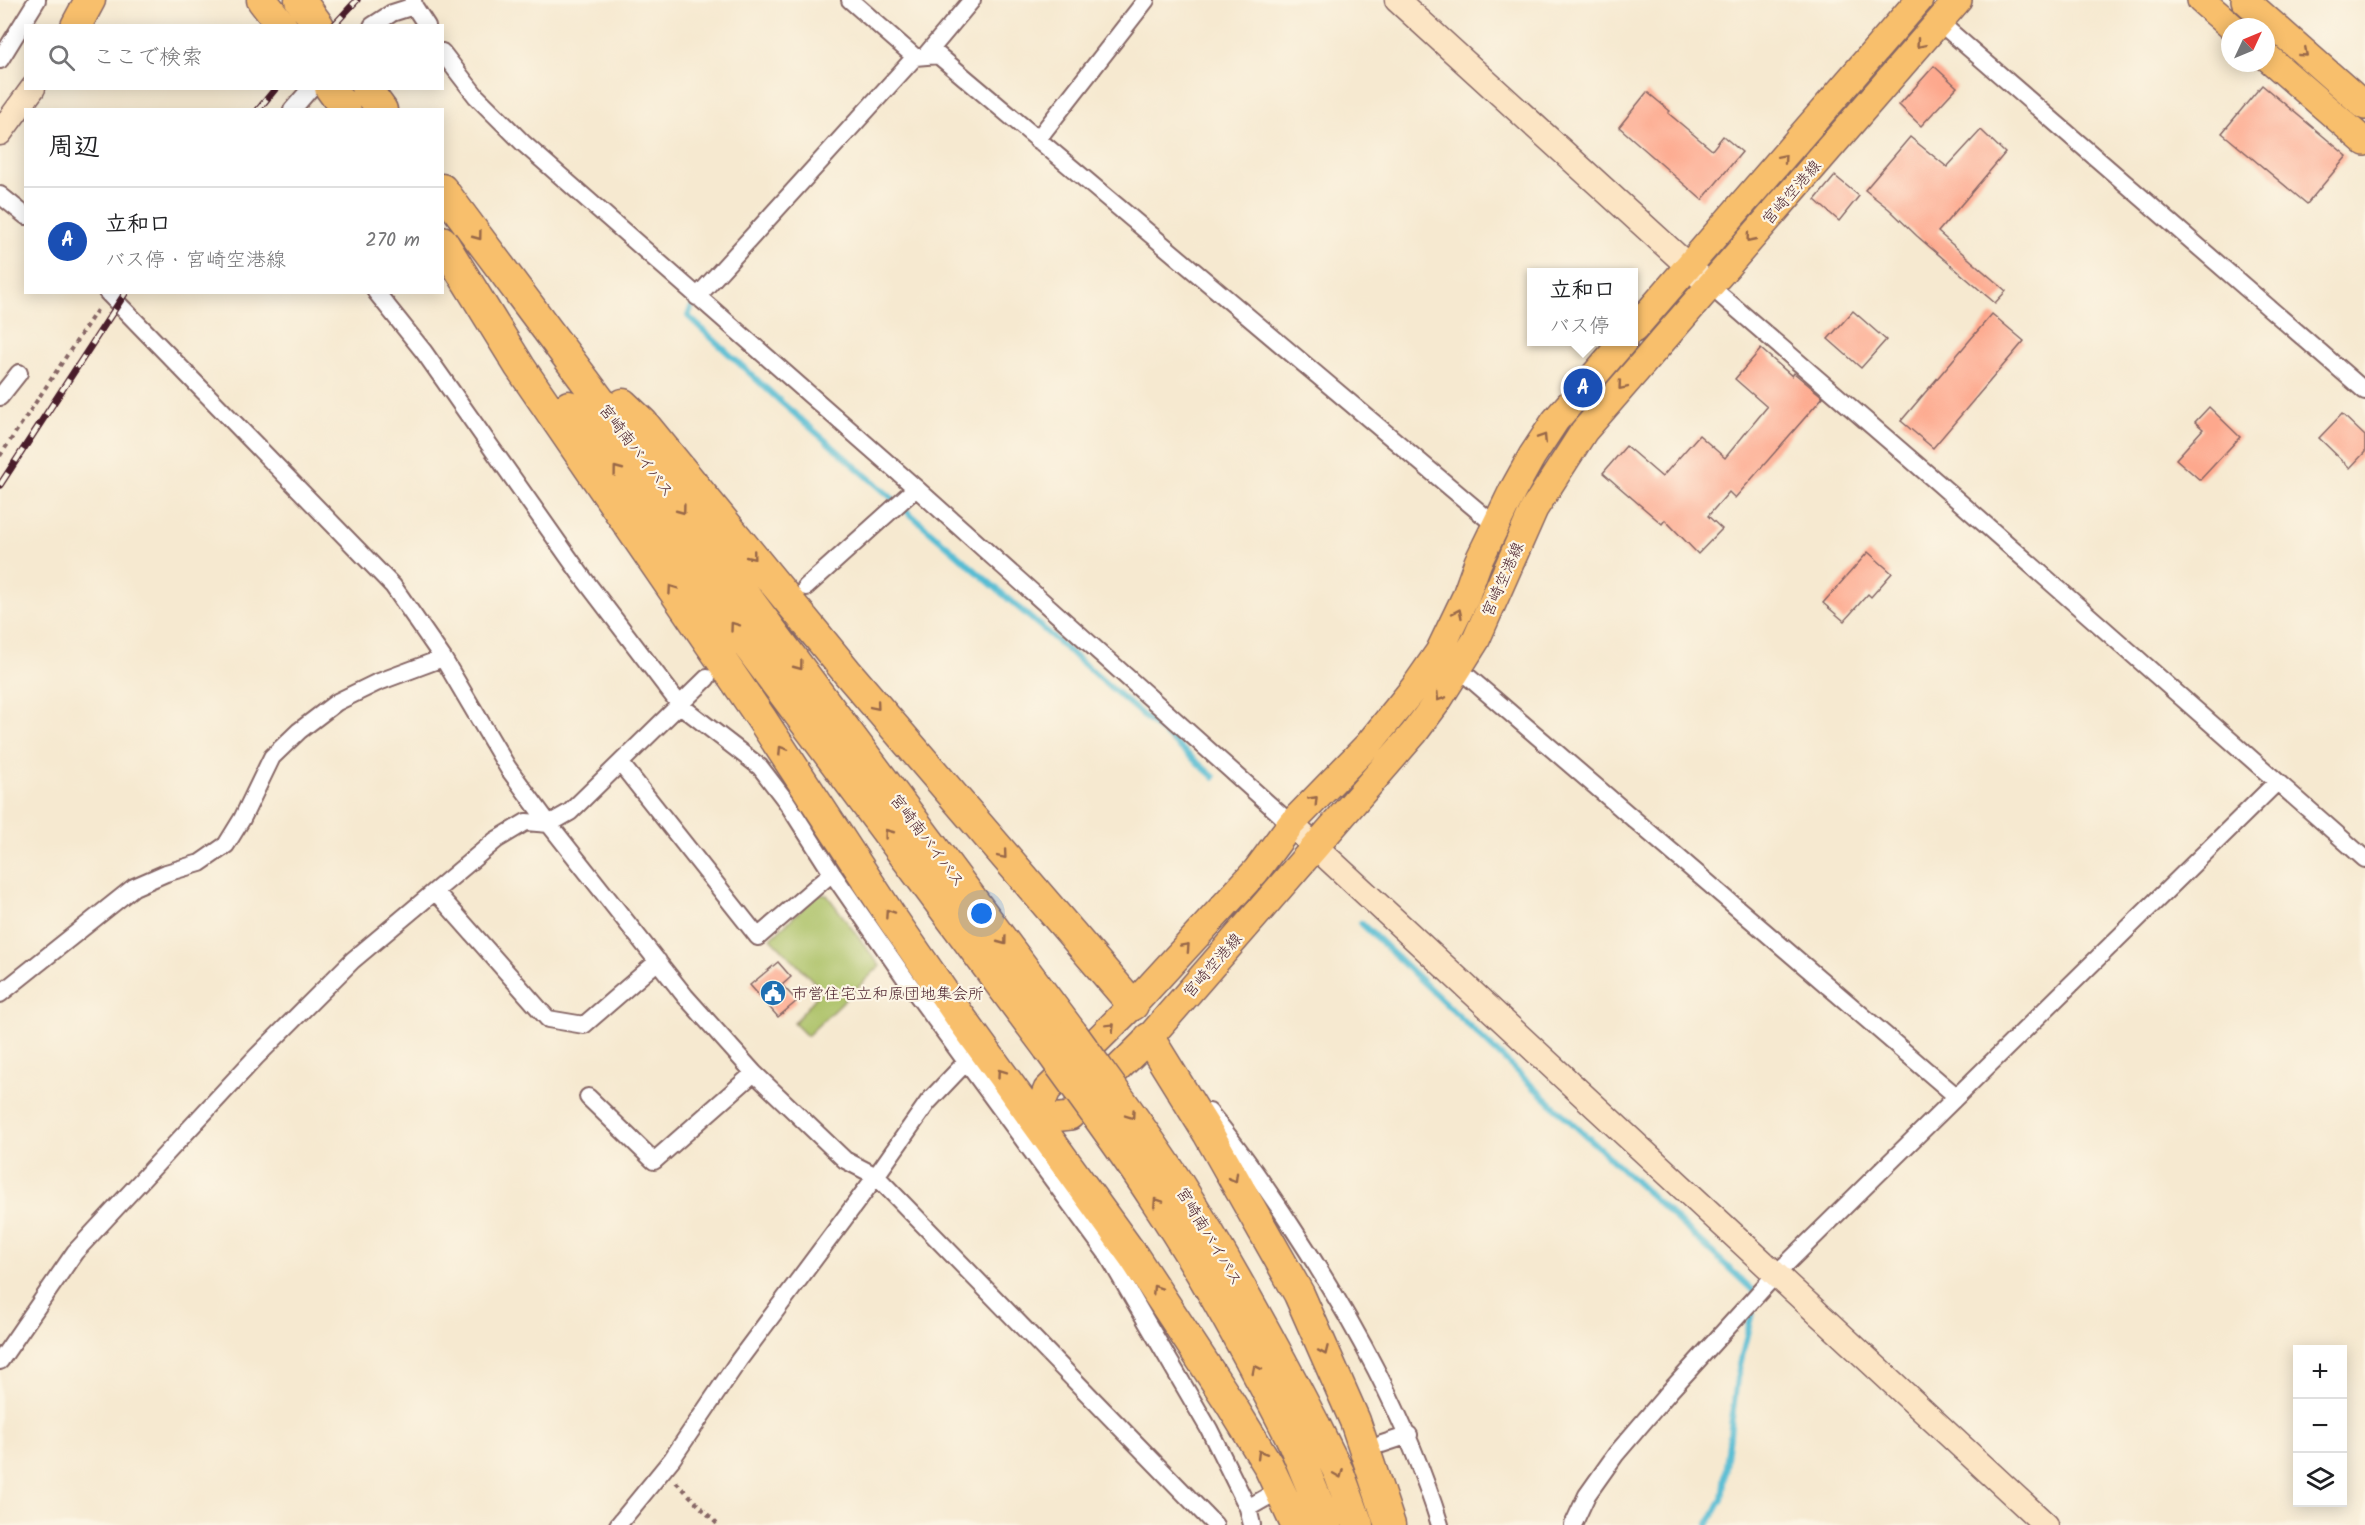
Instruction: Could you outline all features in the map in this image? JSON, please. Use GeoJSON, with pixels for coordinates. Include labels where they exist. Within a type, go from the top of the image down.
{"type":"FeatureCollection","features":[{"type":"Feature","properties":{"kind":"highway"},"geometry":{"type":"LineString","coordinates":[[77,24],[90,0]]}},
{"type":"Feature","properties":{"kind":"highway"},"geometry":{"type":"LineString","coordinates":[[262,0],[280,24]]}},
{"type":"Feature","properties":{"kind":"highway"},"geometry":{"type":"LineString","coordinates":[[300,0],[318,24]]}},
{"type":"Feature","properties":{"kind":"highway"},"geometry":{"type":"LineString","coordinates":[[367,90],[381,108]]}},
{"type":"Feature","properties":{"kind":"highway","name":"宮崎南バイパス"},"geometry":{"type":"LineString","coordinates":[[444,192],[519,292],[1060,1041],[1249,1355],[1304,1433],[1339,1473],[1358,1525]]}},
{"type":"Feature","properties":{"kind":"highway"},"geometry":{"type":"LineString","coordinates":[[444,242],[520,367],[761,718],[892,918],[1134,1257],[1268,1465],[1296,1525]]}},
{"type":"Feature","properties":{"kind":"highway","name":"宮崎南バイパス"},"geometry":{"type":"LineString","coordinates":[[444,242],[1060,1041]]}},
{"type":"Feature","properties":{"kind":"highway"},"geometry":{"type":"LineString","coordinates":[[519,292],[643,423],[847,672],[1133,1005]]}},
{"type":"Feature","properties":{"kind":"highway"},"geometry":{"type":"LineString","coordinates":[[1149,1038],[1208,1133],[1299,1294],[1355,1421],[1390,1525]]}},
{"type":"Feature","properties":{"kind":"highway","name":"宮崎南バイパス"},"geometry":{"type":"LineString","coordinates":[[1304,1433],[1327,1525]]}},
{"type":"Feature","properties":{"kind":"main road","name":"宮崎空港線"},"geometry":{"type":"LineString","coordinates":[[1620,346],[1555,421],[1512,492],[1496,526],[1449,660],[1414,733],[1149,1038],[1070,1116],[1035,1120],[1047,1090],[1133,1005],[1256,871],[1291,824],[1368,745],[1394,714],[1449,660],[1476,640],[1534,509],[1584,431],[1958,0]]}},
{"type":"Feature","properties":{"kind":"main road"},"geometry":{"type":"LineString","coordinates":[[2201,0],[2222,18]]}},
{"type":"Feature","properties":{"kind":"main road"},"geometry":{"type":"LineString","coordinates":[[2245,0],[2365,106]]}},
{"type":"Feature","properties":{"kind":"main road","name":"宮崎空港線"},"geometry":{"type":"LineString","coordinates":[[1638,324],[1917,1]]}},
{"type":"Feature","properties":{"kind":"main road"},"geometry":{"type":"LineString","coordinates":[[2275,64],[2365,142]]}},
{"type":"Feature","properties":{"kind":"main road"},"geometry":{"type":"LineString","coordinates":[[1165,969],[1188,993]]}},
{"type":"Feature","properties":{"kind":"street"},"geometry":{"type":"LineString","coordinates":[[0,60],[37,0]]}},
{"type":"Feature","properties":{"kind":"street"},"geometry":{"type":"LineString","coordinates":[[84,24],[103,0]]}},
{"type":"Feature","properties":{"kind":"street"},"geometry":{"type":"LineString","coordinates":[[850,0],[920,56],[938,55],[1496,526]]}},
{"type":"Feature","properties":{"kind":"street"},"geometry":{"type":"LineString","coordinates":[[697,297],[972,0]]}},
{"type":"Feature","properties":{"kind":"street"},"geometry":{"type":"LineString","coordinates":[[1037,140],[1146,0]]}},
{"type":"Feature","properties":{"kind":"street"},"geometry":{"type":"LineString","coordinates":[[1397,0],[1710,286],[1938,482],[2365,859]]}},
{"type":"Feature","properties":{"kind":"street"},"geometry":{"type":"LineString","coordinates":[[375,24],[414,3],[425,24]]}},
{"type":"Feature","properties":{"kind":"street"},"geometry":{"type":"LineString","coordinates":[[1939,22],[2365,391]]}},
{"type":"Feature","properties":{"kind":"street"},"geometry":{"type":"LineString","coordinates":[[444,55],[476,96],[523,143],[916,488],[1291,824],[2046,1525]]}},
{"type":"Feature","properties":{"kind":"street"},"geometry":{"type":"LineString","coordinates":[[0,133],[32,90]]}},
{"type":"Feature","properties":{"kind":"street"},"geometry":{"type":"LineString","coordinates":[[297,108],[330,95]]}},
{"type":"Feature","properties":{"kind":"street"},"geometry":{"type":"LineString","coordinates":[[0,195],[24,214]]}},
{"type":"Feature","properties":{"kind":"street"},"geometry":{"type":"LineString","coordinates":[[108,294],[393,586],[443,658],[508,768],[549,824],[685,996],[754,1073],[845,1160],[876,1176],[1215,1525]]}},
{"type":"Feature","properties":{"kind":"street"},"geometry":{"type":"LineString","coordinates":[[378,294],[424,352],[581,574],[680,705],[760,767],[786,801],[831,873],[907,981],[1107,1254],[1209,1429],[1248,1508],[1252,1525]]}},
{"type":"Feature","properties":{"kind":"street"},"geometry":{"type":"LineString","coordinates":[[0,396],[19,373]]}},
{"type":"Feature","properties":{"kind":"street"},"geometry":{"type":"LineString","coordinates":[[806,587],[916,488]]}},
{"type":"Feature","properties":{"kind":"street"},"geometry":{"type":"LineString","coordinates":[[0,994],[134,887],[166,873],[200,863],[226,845],[242,819],[272,757],[308,724],[337,702],[376,683],[443,658]]}},
{"type":"Feature","properties":{"kind":"street"},"geometry":{"type":"LineString","coordinates":[[1449,660],[1956,1096]]}},
{"type":"Feature","properties":{"kind":"street"},"geometry":{"type":"LineString","coordinates":[[0,1361],[75,1252],[255,1057],[353,960],[496,840],[526,822],[549,824],[570,812],[707,678]]}},
{"type":"Feature","properties":{"kind":"street"},"geometry":{"type":"LineString","coordinates":[[621,764],[758,937],[831,873]]}},
{"type":"Feature","properties":{"kind":"street"},"geometry":{"type":"LineString","coordinates":[[1573,1525],[1587,1495],[1616,1454],[1776,1274],[2277,782]]}},
{"type":"Feature","properties":{"kind":"street"},"geometry":{"type":"LineString","coordinates":[[435,891],[548,1019],[584,1025],[658,961]]}},
{"type":"Feature","properties":{"kind":"street"},"geometry":{"type":"LineString","coordinates":[[1149,1038],[1243,1153],[1328,1282],[1359,1337],[1409,1436],[1440,1525]]}},
{"type":"Feature","properties":{"kind":"street"},"geometry":{"type":"LineString","coordinates":[[618,1525],[663,1469],[739,1360],[928,1102],[967,1061]]}},
{"type":"Feature","properties":{"kind":"street"},"geometry":{"type":"LineString","coordinates":[[588,1096],[654,1161],[754,1073]]}},
{"type":"Feature","properties":{"kind":"street"},"geometry":{"type":"LineString","coordinates":[[1382,1444],[1409,1436]]}},
{"type":"Feature","properties":{"kind":"street"},"geometry":{"type":"LineString","coordinates":[[1248,1508],[1269,1496]]}},
{"type":"Feature","properties":{"kind":"path"},"geometry":{"type":"LineString","coordinates":[[0,456],[106,294]]}},
{"type":"Feature","properties":{"kind":"path"},"geometry":{"type":"LineString","coordinates":[[663,1469],[718,1525]]}},
{"type":"Feature","properties":{"kind":"green space"},"geometry":{"type":"Polygon","coordinates":[[[818,894],[827,895],[880,966],[807,1036],[794,1023],[822,990],[771,938],[818,894]]]}},
{"type":"Feature","properties":{"kind":"building"},"geometry":{"type":"Polygon","coordinates":[[[1934,66],[1957,87],[1921,126],[1899,105],[1934,66]]]}},
{"type":"Feature","properties":{"kind":"building"},"geometry":{"type":"Polygon","coordinates":[[[2262,85],[2347,156],[2307,204],[2222,133],[2262,85]]]}},
{"type":"Feature","properties":{"kind":"building"},"geometry":{"type":"Polygon","coordinates":[[[1647,92],[1712,150],[1723,136],[1742,152],[1702,200],[1619,127],[1647,92]]]}},
{"type":"Feature","properties":{"kind":"building"},"geometry":{"type":"Polygon","coordinates":[[[1981,130],[2005,153],[1938,232],[2006,291],[1995,303],[1865,190],[1910,137],[1947,167],[1981,130]]]}},
{"type":"Feature","properties":{"kind":"building"},"geometry":{"type":"Polygon","coordinates":[[[1835,176],[1859,196],[1839,221],[1815,200],[1835,176]]]}},
{"type":"Feature","properties":{"kind":"building"},"geometry":{"type":"Polygon","coordinates":[[[1853,311],[1886,340],[1861,368],[1828,339],[1853,311]]]}},
{"type":"Feature","properties":{"kind":"building"},"geometry":{"type":"Polygon","coordinates":[[[1992,314],[2024,341],[1933,448],[1901,421],[1992,314]]]}},
{"type":"Feature","properties":{"kind":"building"},"geometry":{"type":"Polygon","coordinates":[[[1761,349],[1792,376],[1794,373],[1823,397],[1735,498],[1729,492],[1708,516],[1722,529],[1698,554],[1665,520],[1662,524],[1603,473],[1626,446],[1662,477],[1699,435],[1725,458],[1767,407],[1735,379],[1761,349]]]}},
{"type":"Feature","properties":{"kind":"building"},"geometry":{"type":"Polygon","coordinates":[[[2209,407],[2240,437],[2200,480],[2176,459],[2203,429],[2195,422],[2209,407]]]}},
{"type":"Feature","properties":{"kind":"building"},"geometry":{"type":"Polygon","coordinates":[[[2342,414],[2365,436],[2365,452],[2350,468],[2319,438],[2342,414]]]}},
{"type":"Feature","properties":{"kind":"building"},"geometry":{"type":"Polygon","coordinates":[[[1868,552],[1892,573],[1871,597],[1868,594],[1844,621],[1823,603],[1868,552]]]}},
{"type":"Feature","properties":{"kind":"building","name":"市営住宅立和原団地集会所"},"geometry":{"type":"Polygon","coordinates":[[[778,962],[791,977],[782,985],[797,1001],[778,1017],[750,985],[778,962]]]}},
{"type":"Feature","properties":{"kind":"waterway"},"geometry":{"type":"LineString","coordinates":[[691,308],[688,316],[781,402],[1214,777]]}},
{"type":"Feature","properties":{"kind":"waterway"},"geometry":{"type":"LineString","coordinates":[[1361,923],[1529,1083],[1757,1294]]}},
{"type":"Feature","properties":{"kind":"waterway"},"geometry":{"type":"LineString","coordinates":[[1708,1525],[1722,1499],[1737,1378],[1753,1308]]}},
{"type":"Feature","properties":{"kind":"railway"},"geometry":{"type":"LineString","coordinates":[[335,24],[357,0]]}},
{"type":"Feature","properties":{"kind":"railway"},"geometry":{"type":"LineString","coordinates":[[260,108],[274,90]]}},
{"type":"Feature","properties":{"kind":"railway"},"geometry":{"type":"LineString","coordinates":[[0,485],[125,294]]}},
{"type":"Feature","properties":{"kind":"place","name":"立和口"},"geometry":{"type":"Point","coordinates":[1583,388]}},
{"type":"Feature","properties":{"kind":"place","name":"市営住宅立和原団地集会所"},"geometry":{"type":"Point","coordinates":[773,993]}}]}
